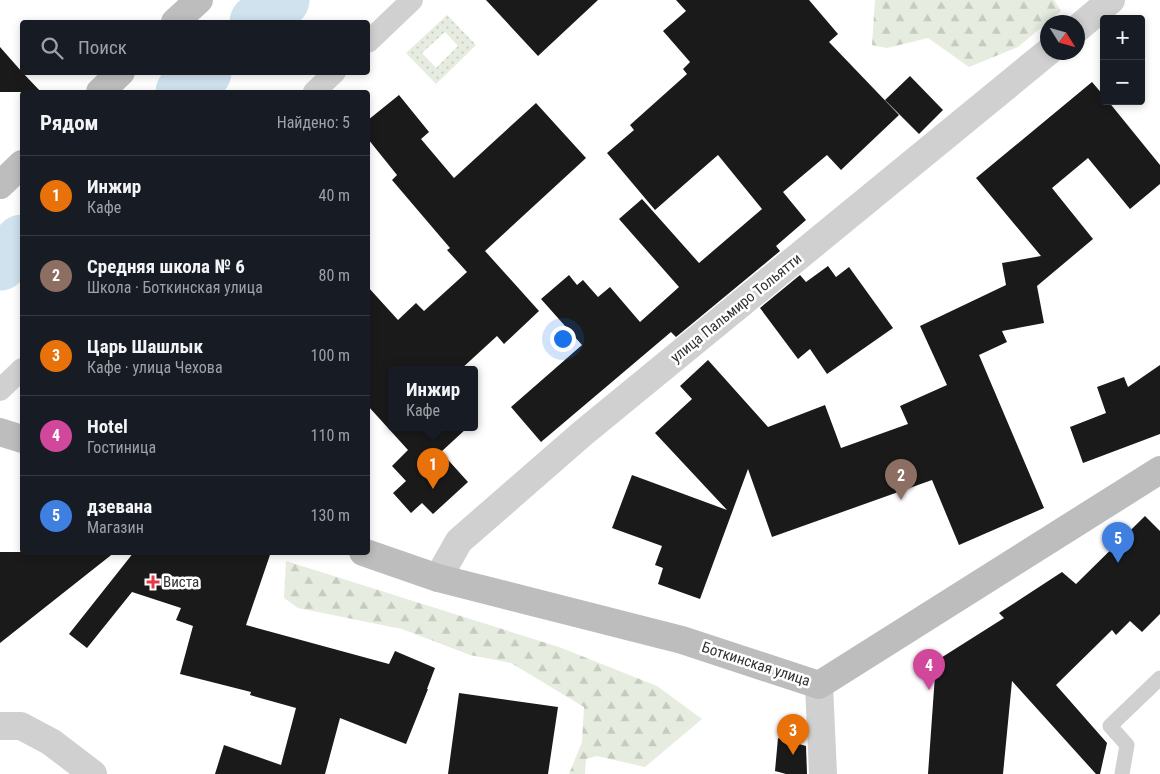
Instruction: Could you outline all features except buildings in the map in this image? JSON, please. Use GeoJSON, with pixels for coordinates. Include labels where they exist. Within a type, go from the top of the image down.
{"type":"FeatureCollection","features":[{"type":"Feature","properties":{"kind":"main road"},"geometry":{"type":"LineString","coordinates":[[177,20],[199,0]]}},
{"type":"Feature","properties":{"kind":"main road"},"geometry":{"type":"LineString","coordinates":[[102,90],[118,75]]}},
{"type":"Feature","properties":{"kind":"main road"},"geometry":{"type":"LineString","coordinates":[[0,185],[20,166]]}},
{"type":"Feature","properties":{"kind":"main road"},"geometry":{"type":"LineString","coordinates":[[0,432],[20,439]]}},
{"type":"Feature","properties":{"kind":"main road","name":"Боткинская улица"},"geometry":{"type":"LineString","coordinates":[[370,554],[438,578],[682,640],[819,684],[1160,470]]}},
{"type":"Feature","properties":{"kind":"street"},"geometry":{"type":"LineString","coordinates":[[370,40],[412,0]]}},
{"type":"Feature","properties":{"kind":"street"},"geometry":{"type":"LineString","coordinates":[[1085,22],[1111,0]]}},
{"type":"Feature","properties":{"kind":"street","name":"улица Пальмиро Тольятти"},"geometry":{"type":"LineString","coordinates":[[438,578],[459,541],[583,433],[1040,59]]}},
{"type":"Feature","properties":{"kind":"street"},"geometry":{"type":"LineString","coordinates":[[316,90],[332,75]]}},
{"type":"Feature","properties":{"kind":"street"},"geometry":{"type":"LineString","coordinates":[[0,390],[20,371]]}},
{"type":"Feature","properties":{"kind":"street"},"geometry":{"type":"LineString","coordinates":[[819,684],[823,774]]}},
{"type":"Feature","properties":{"kind":"street"},"geometry":{"type":"LineString","coordinates":[[0,726],[21,726],[51,742],[94,774]]}},
{"type":"Feature","properties":{"kind":"lane"},"geometry":{"type":"LineString","coordinates":[[1122,774],[1127,746],[1110,726],[1160,678]]}},
{"type":"Feature","properties":{"kind":"green space"},"geometry":{"type":"Polygon","coordinates":[[[875,0],[1054,0],[1061,11],[1056,15],[1040,15],[1040,29],[1018,47],[969,67],[928,38],[887,48],[872,45],[875,0]]]}},
{"type":"Feature","properties":{"kind":"green space"},"geometry":{"type":"Polygon","coordinates":[[[447,15],[476,45],[436,84],[406,53],[447,15]],[[445,32],[422,53],[436,68],[458,46],[445,32]]]}},
{"type":"Feature","properties":{"kind":"green space"},"geometry":{"type":"Polygon","coordinates":[[[286,561],[559,647],[657,686],[702,719],[645,767],[597,756],[586,759],[585,774],[569,774],[582,742],[584,707],[511,663],[470,655],[402,629],[298,608],[284,598],[286,561]]]}},
{"type":"Feature","properties":{"kind":"waterway"},"geometry":{"type":"LineString","coordinates":[[259,20],[282,0]]}},
{"type":"Feature","properties":{"kind":"waterway"},"geometry":{"type":"LineString","coordinates":[[185,90],[201,75]]}},
{"type":"Feature","properties":{"kind":"waterway"},"geometry":{"type":"LineString","coordinates":[[0,263],[20,244]]}},
{"type":"Feature","properties":{"kind":"place","name":"Инжир"},"geometry":{"type":"Point","coordinates":[433,489]}},
{"type":"Feature","properties":{"kind":"place","name":"Средняя школа № 6"},"geometry":{"type":"Point","coordinates":[901,500]}},
{"type":"Feature","properties":{"kind":"place","name":"дзевана"},"geometry":{"type":"Point","coordinates":[1118,563]}},
{"type":"Feature","properties":{"kind":"place","name":"Виста"},"geometry":{"type":"Point","coordinates":[153,582]}},
{"type":"Feature","properties":{"kind":"place","name":"Hotel"},"geometry":{"type":"Point","coordinates":[929,690]}},
{"type":"Feature","properties":{"kind":"place","name":"Царь Шашлык"},"geometry":{"type":"Point","coordinates":[793,755]}}]}
